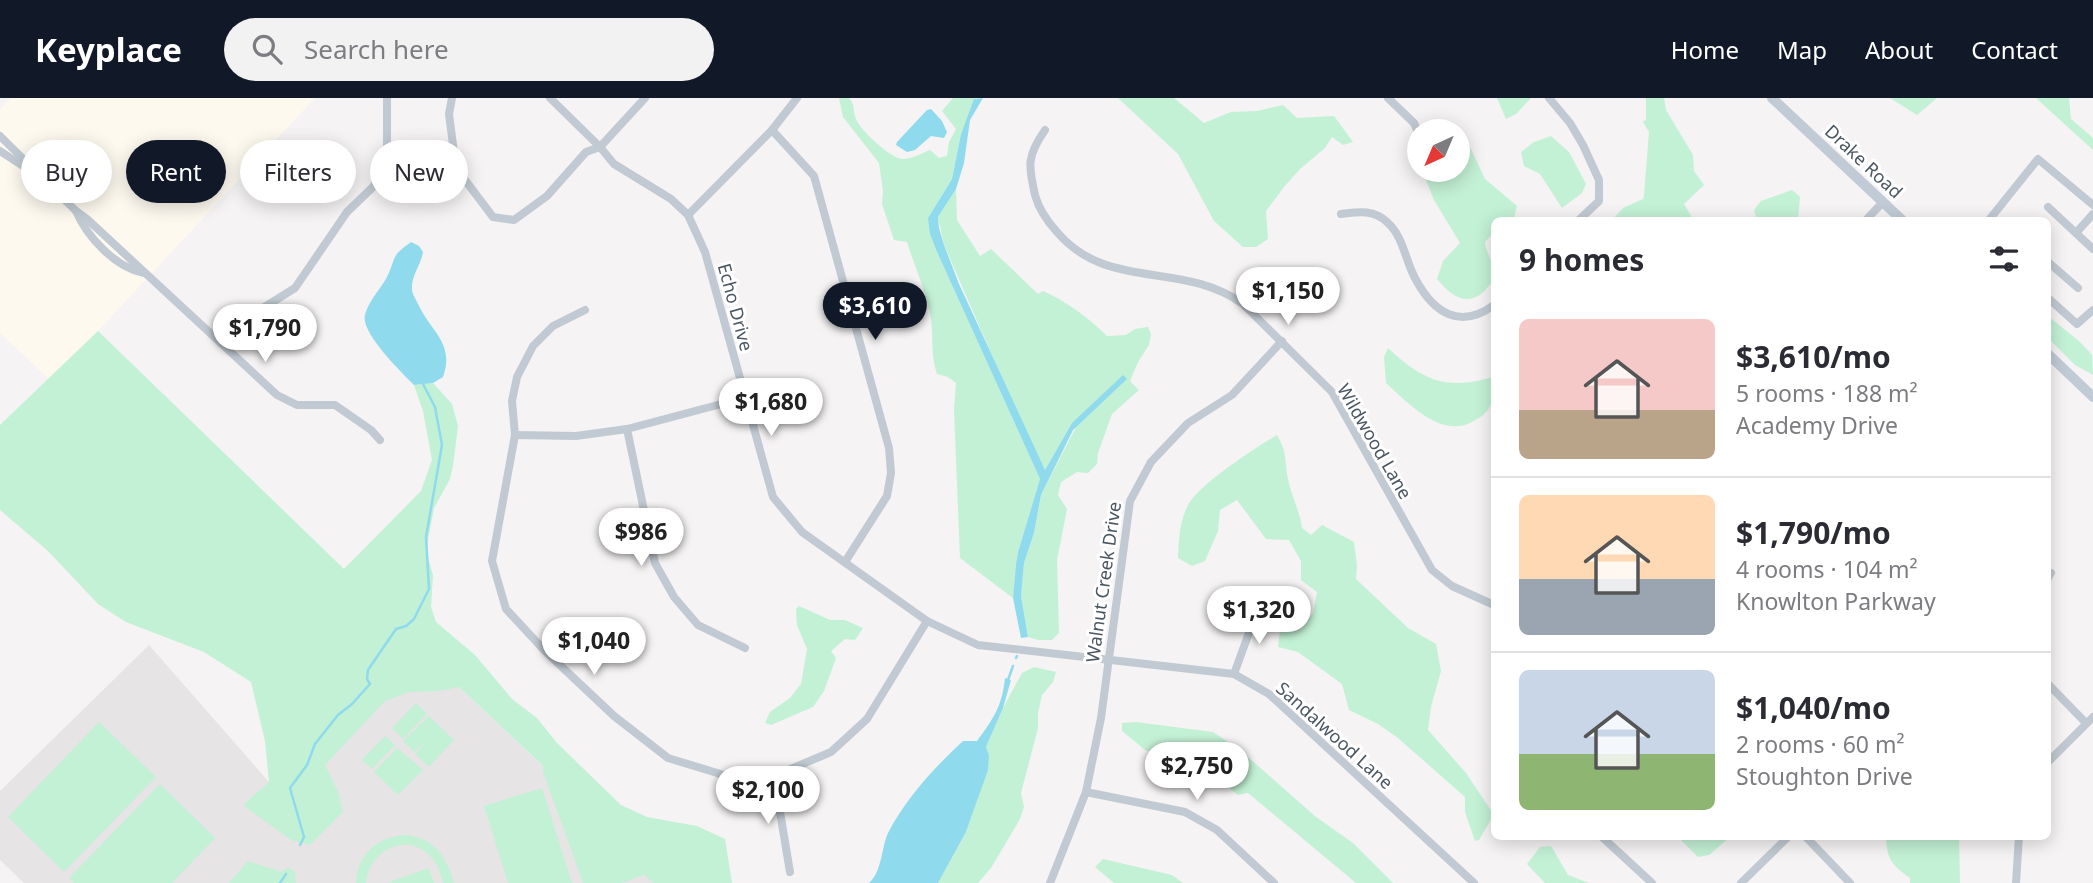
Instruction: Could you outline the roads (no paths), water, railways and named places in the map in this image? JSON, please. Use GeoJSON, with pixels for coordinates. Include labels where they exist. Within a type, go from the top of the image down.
{"type":"FeatureCollection","features":[{"type":"Feature","properties":{"kind":"street"},"geometry":{"type":"LineString","coordinates":[[220,343],[245,319],[295,288],[347,212],[373,187],[382,172],[387,149],[387,98]]}},
{"type":"Feature","properties":{"kind":"street"},"geometry":{"type":"LineString","coordinates":[[452,98],[449,114],[456,168],[493,217],[514,220],[547,196],[586,152],[600,147],[645,98]]}},
{"type":"Feature","properties":{"kind":"street","name":"Echo Drive"},"geometry":{"type":"LineString","coordinates":[[550,98],[614,164],[671,199],[688,215],[705,252],[773,497],[802,532],[927,621],[978,645],[1107,659]]}},
{"type":"Feature","properties":{"kind":"street"},"geometry":{"type":"LineString","coordinates":[[688,215],[772,130],[797,98]]}},
{"type":"Feature","properties":{"kind":"street"},"geometry":{"type":"LineString","coordinates":[[1388,98],[1410,119]]}},
{"type":"Feature","properties":{"kind":"street"},"geometry":{"type":"LineString","coordinates":[[1549,98],[1570,123],[1599,180],[1599,201],[1582,217]]}},
{"type":"Feature","properties":{"kind":"street","name":"Drake Road"},"geometry":{"type":"LineString","coordinates":[[1772,98],[1899,217]]}},
{"type":"Feature","properties":{"kind":"street"},"geometry":{"type":"LineString","coordinates":[[772,130],[814,177],[889,448],[891,473],[887,496],[845,562]]}},
{"type":"Feature","properties":{"kind":"street","name":"Wildwood Lane"},"geometry":{"type":"LineString","coordinates":[[1045,130],[1032,149],[1030,176],[1037,203],[1048,222],[1079,254],[1101,265],[1184,279],[1227,292],[1243,304],[1332,393],[1432,570],[1452,586],[1491,605]]}},
{"type":"Feature","properties":{"kind":"street"},"geometry":{"type":"LineString","coordinates":[[0,136],[21,157]]}},
{"type":"Feature","properties":{"kind":"street"},"geometry":{"type":"LineString","coordinates":[[0,151],[21,165]]}},
{"type":"Feature","properties":{"kind":"street"},"geometry":{"type":"LineString","coordinates":[[1991,217],[2038,159],[2093,205]]}},
{"type":"Feature","properties":{"kind":"street"},"geometry":{"type":"LineString","coordinates":[[1869,217],[1883,202]]}},
{"type":"Feature","properties":{"kind":"street"},"geometry":{"type":"LineString","coordinates":[[68,203],[76,211],[82,226],[107,252],[125,266],[147,274],[277,395],[297,405],[335,405],[371,430],[380,440]]}},
{"type":"Feature","properties":{"kind":"street"},"geometry":{"type":"LineString","coordinates":[[2048,207],[2093,249]]}},
{"type":"Feature","properties":{"kind":"street"},"geometry":{"type":"LineString","coordinates":[[1341,214],[1366,211],[1386,220],[1399,237],[1415,279],[1430,301],[1451,317],[1475,317],[1491,308]]}},
{"type":"Feature","properties":{"kind":"street"},"geometry":{"type":"LineString","coordinates":[[2076,233],[2093,214]]}},
{"type":"Feature","properties":{"kind":"street"},"geometry":{"type":"LineString","coordinates":[[2051,265],[2078,288]]}},
{"type":"Feature","properties":{"kind":"street"},"geometry":{"type":"LineString","coordinates":[[2051,301],[2077,324],[2093,310]]}},
{"type":"Feature","properties":{"kind":"street"},"geometry":{"type":"LineString","coordinates":[[585,310],[553,326],[533,346],[517,377],[512,401],[515,435],[492,561],[506,609],[545,651],[614,716],[668,758],[727,776],[774,776],[831,752],[867,719],[927,621]]}},
{"type":"Feature","properties":{"kind":"street","name":"Walnut Creek Drive"},"geometry":{"type":"LineString","coordinates":[[1050,883],[1086,792],[1101,718],[1130,501],[1151,462],[1188,423],[1231,396],[1282,341]]}},
{"type":"Feature","properties":{"kind":"street"},"geometry":{"type":"LineString","coordinates":[[2051,357],[2093,397]]}},
{"type":"Feature","properties":{"kind":"street"},"geometry":{"type":"LineString","coordinates":[[515,435],[576,436],[627,429],[744,398]]}},
{"type":"Feature","properties":{"kind":"street"},"geometry":{"type":"LineString","coordinates":[[627,429],[654,563],[674,597],[698,625],[745,648]]}},
{"type":"Feature","properties":{"kind":"street"},"geometry":{"type":"LineString","coordinates":[[1234,674],[1258,608]]}},
{"type":"Feature","properties":{"kind":"street","name":"Sandalwood Lane"},"geometry":{"type":"LineString","coordinates":[[1107,659],[1234,674],[1269,694],[1474,883]]}},
{"type":"Feature","properties":{"kind":"street"},"geometry":{"type":"LineString","coordinates":[[2051,687],[2090,720],[2051,759]]}},
{"type":"Feature","properties":{"kind":"street"},"geometry":{"type":"LineString","coordinates":[[774,776],[790,872]]}},
{"type":"Feature","properties":{"kind":"street"},"geometry":{"type":"LineString","coordinates":[[1086,792],[1185,812],[1217,830],[1274,883]]}},
{"type":"Feature","properties":{"kind":"street"},"geometry":{"type":"LineString","coordinates":[[1605,840],[1652,883]]}},
{"type":"Feature","properties":{"kind":"street"},"geometry":{"type":"LineString","coordinates":[[1741,883],[1785,840]]}},
{"type":"Feature","properties":{"kind":"street"},"geometry":{"type":"LineString","coordinates":[[1809,840],[1850,883]]}},
{"type":"Feature","properties":{"kind":"street"},"geometry":{"type":"LineString","coordinates":[[2016,883],[2019,840]]}},
{"type":"Feature","properties":{"kind":"water"},"geometry":{"type":"Polygon","coordinates":[[[983,98],[970,120],[964,163],[956,189],[938,217],[939,228],[959,284],[1045,470],[1072,423],[1123,375],[1127,379],[1073,430],[1041,495],[1034,533],[1024,563],[1021,596],[1028,637],[1021,638],[1013,598],[1016,565],[1040,479],[937,252],[930,234],[928,218],[952,179],[961,134],[974,99],[983,98]]]}},
{"type":"Feature","properties":{"kind":"water"},"geometry":{"type":"Polygon","coordinates":[[[931,109],[942,121],[947,132],[944,138],[931,136],[915,150],[907,152],[896,145],[927,110],[931,109]]]}},
{"type":"Feature","properties":{"kind":"water"},"geometry":{"type":"Polygon","coordinates":[[[411,242],[423,252],[412,284],[413,293],[423,314],[440,338],[446,355],[443,377],[433,383],[414,385],[375,341],[365,322],[367,310],[387,277],[395,257],[411,242]]]}},
{"type":"Feature","properties":{"kind":"water"},"geometry":{"type":"Polygon","coordinates":[[[1005,678],[1011,680],[1003,708],[986,747],[989,755],[988,770],[966,832],[938,883],[869,883],[879,867],[888,833],[903,808],[932,772],[963,741],[977,741],[996,712],[1005,678]]]}},
{"type":"Feature","properties":{"kind":"waterway"},"geometry":{"type":"LineString","coordinates":[[300,845],[304,837],[290,788],[307,765],[315,744],[338,715],[370,684],[367,679],[368,670],[396,629],[406,626],[414,619],[429,589],[426,537],[442,445],[435,407],[423,384]]}},
{"type":"Feature","properties":{"kind":"waterway"},"geometry":{"type":"LineString","coordinates":[[1008,680],[1013,666]]}},
{"type":"Feature","properties":{"kind":"waterway"},"geometry":{"type":"LineString","coordinates":[[280,883],[286,874]]}}]}
